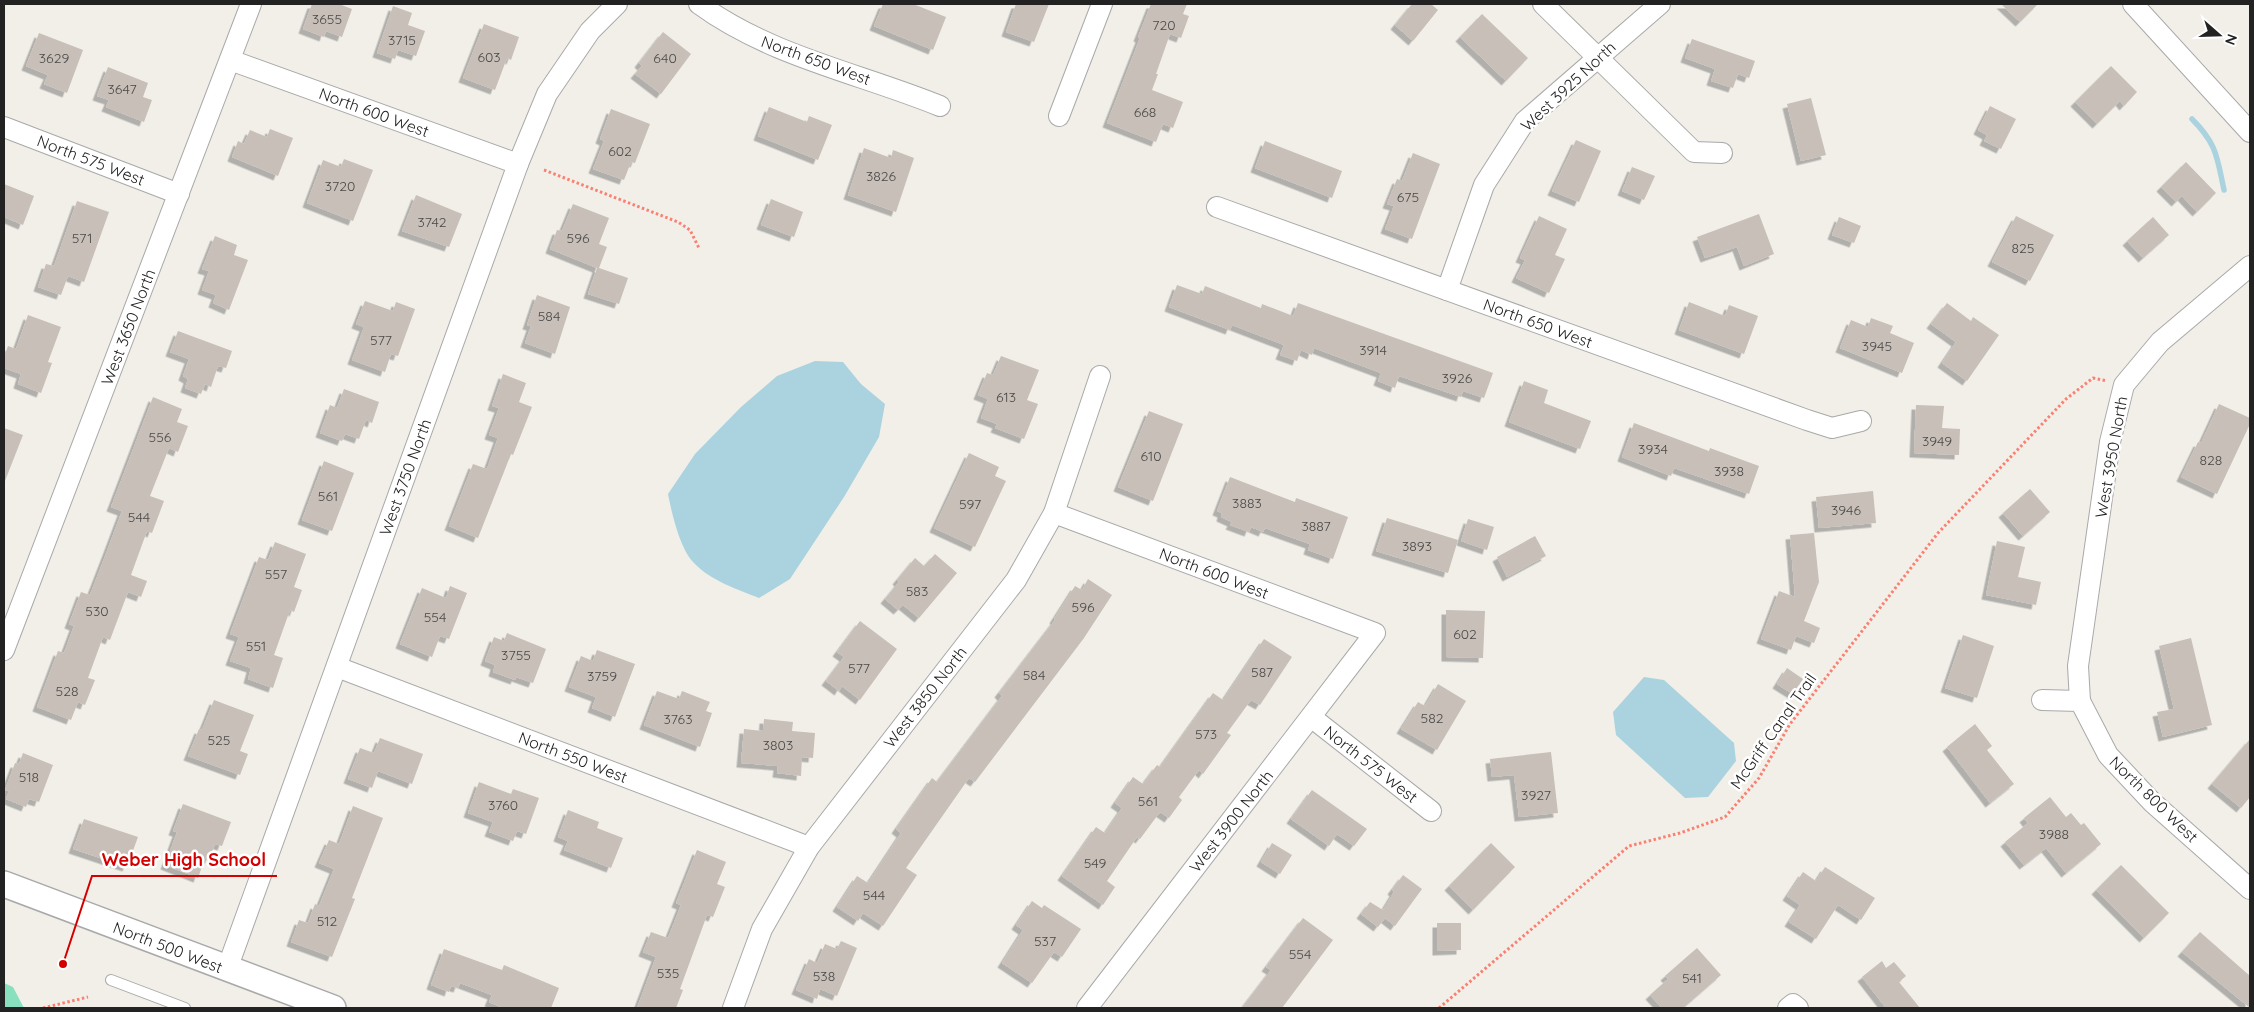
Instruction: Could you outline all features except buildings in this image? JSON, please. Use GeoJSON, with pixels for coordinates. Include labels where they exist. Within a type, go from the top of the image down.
{"type":"FeatureCollection","features":[{"type":"Feature","properties":{"kind":"street","name":"West 3650 North"},"geometry":{"type":"LineString","coordinates":[[4,650],[251,4]]}},
{"type":"Feature","properties":{"kind":"street","name":"West 3750 North"},"geometry":{"type":"LineString","coordinates":[[227,969],[518,164],[547,94],[590,31],[617,4]]}},
{"type":"Feature","properties":{"kind":"street","name":"North 650 West"},"geometry":{"type":"LineString","coordinates":[[699,4],[714,15],[766,44],[940,106]]}},
{"type":"Feature","properties":{"kind":"street"},"geometry":{"type":"LineString","coordinates":[[1059,116],[1102,4]]}},
{"type":"Feature","properties":{"kind":"street"},"geometry":{"type":"LineString","coordinates":[[1543,4],[1694,152],[1722,153]]}},
{"type":"Feature","properties":{"kind":"street","name":"West 3925 North"},"geometry":{"type":"LineString","coordinates":[[1447,290],[1484,185],[1525,121],[1660,4]]}},
{"type":"Feature","properties":{"kind":"street"},"geometry":{"type":"LineString","coordinates":[[2133,4],[2250,132]]}},
{"type":"Feature","properties":{"kind":"street","name":"North 600 West"},"geometry":{"type":"LineString","coordinates":[[230,60],[518,164]]}},
{"type":"Feature","properties":{"kind":"street","name":"North 575 West"},"geometry":{"type":"LineString","coordinates":[[4,127],[179,194]]}},
{"type":"Feature","properties":{"kind":"street","name":"North 650 West"},"geometry":{"type":"LineString","coordinates":[[1217,207],[1832,428],[1861,421]]}},
{"type":"Feature","properties":{"kind":"street","name":"West 3950 North"},"geometry":{"type":"LineString","coordinates":[[2080,701],[2079,656],[2110,442],[2124,385],[2160,342],[2250,266]]}},
{"type":"Feature","properties":{"kind":"street","name":"West 3850 North"},"geometry":{"type":"LineString","coordinates":[[733,1008],[762,929],[809,847],[1016,580],[1054,513],[1100,376]]}},
{"type":"Feature","properties":{"kind":"street","name":"North 600 West"},"geometry":{"type":"LineString","coordinates":[[1054,513],[1375,633]]}},
{"type":"Feature","properties":{"kind":"street","name":"West 3900 North"},"geometry":{"type":"LineString","coordinates":[[1087,1008],[1375,633]]}},
{"type":"Feature","properties":{"kind":"street","name":"North 550 West"},"geometry":{"type":"LineString","coordinates":[[337,667],[809,847]]}},
{"type":"Feature","properties":{"kind":"street"},"geometry":{"type":"LineString","coordinates":[[2042,700],[2080,701]]}},
{"type":"Feature","properties":{"kind":"street","name":"North 800 West"},"geometry":{"type":"LineString","coordinates":[[2080,701],[2108,755],[2152,802],[2248,883]]}},
{"type":"Feature","properties":{"kind":"street","name":"North 575 West"},"geometry":{"type":"LineString","coordinates":[[1310,717],[1432,811]]}},
{"type":"Feature","properties":{"kind":"street","name":"North 500 West"},"geometry":{"type":"LineString","coordinates":[[4,884],[333,1008]]}},
{"type":"Feature","properties":{"kind":"lane"},"geometry":{"type":"LineString","coordinates":[[111,980],[169,1005],[185,1008]]}},
{"type":"Feature","properties":{"kind":"path"},"geometry":{"type":"LineString","coordinates":[[544,170],[678,222],[690,230],[699,248]]}},
{"type":"Feature","properties":{"kind":"path","name":"McGriff Canal Trail"},"geometry":{"type":"LineString","coordinates":[[1439,1008],[1629,846],[1680,833],[1725,817],[1759,778],[1790,724],[1938,533],[2066,399],[2093,378],[2124,385]]}},
{"type":"Feature","properties":{"kind":"path"},"geometry":{"type":"LineString","coordinates":[[43,1008],[88,998]]}},
{"type":"Feature","properties":{"kind":"green space"},"geometry":{"type":"Polygon","coordinates":[[[4,983],[13,987],[24,1008],[4,1008],[4,983]]]}},
{"type":"Feature","properties":{"kind":"water"},"geometry":{"type":"Polygon","coordinates":[[[815,361],[843,362],[861,384],[885,404],[879,437],[844,497],[790,579],[759,598],[716,580],[694,563],[681,540],[674,521],[668,494],[695,454],[741,407],[777,376],[815,361]]]}},
{"type":"Feature","properties":{"kind":"water"},"geometry":{"type":"Polygon","coordinates":[[[1644,677],[1664,680],[1734,743],[1736,761],[1708,797],[1685,798],[1616,735],[1613,712],[1644,677]]]}},
{"type":"Feature","properties":{"kind":"waterway"},"geometry":{"type":"LineString","coordinates":[[2192,119],[2207,136],[2215,152],[2224,190]]}},
{"type":"Feature","properties":{"kind":"place","name":"Weber High School"},"geometry":{"type":"Point","coordinates":[63,964]}}]}
